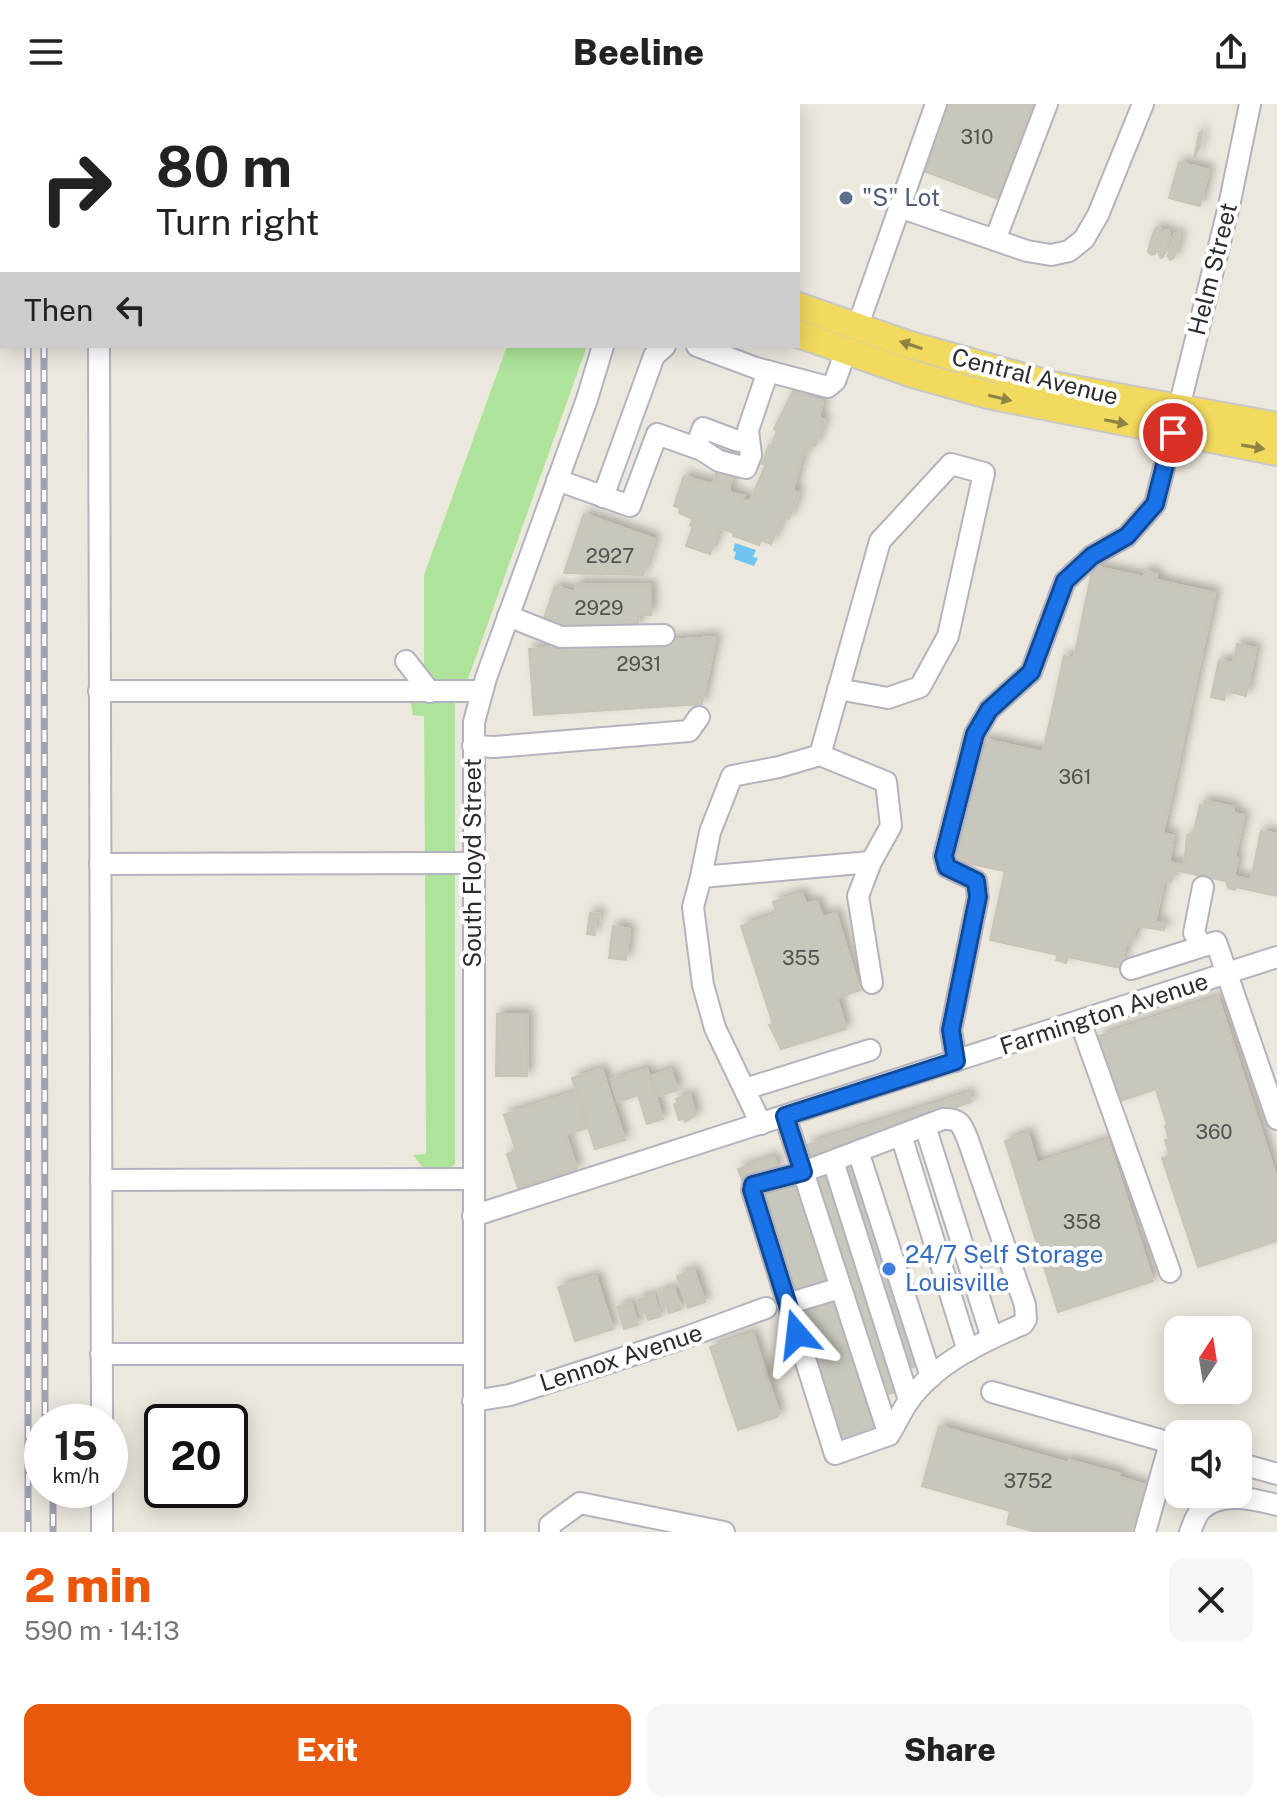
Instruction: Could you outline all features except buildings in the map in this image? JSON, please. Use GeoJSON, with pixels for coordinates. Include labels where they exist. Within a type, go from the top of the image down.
{"type":"FeatureCollection","features":[{"type":"Feature","properties":{"kind":"main road","name":"Central Avenue"},"geometry":{"type":"LineString","coordinates":[[800,307],[913,374],[988,395],[1175,421],[1277,426]]}},
{"type":"Feature","properties":{"kind":"main road","name":"Central Avenue"},"geometry":{"type":"LineString","coordinates":[[800,334],[851,339]]}},
{"type":"Feature","properties":{"kind":"main road","name":"Central Avenue"},"geometry":{"type":"LineString","coordinates":[[1175,421],[1277,452]]}},
{"type":"Feature","properties":{"kind":"street"},"geometry":{"type":"LineString","coordinates":[[703,348],[768,371],[828,387],[835,381],[936,104]]}},
{"type":"Feature","properties":{"kind":"street"},"geometry":{"type":"LineString","coordinates":[[995,240],[1047,104]]}},
{"type":"Feature","properties":{"kind":"street"},"geometry":{"type":"LineString","coordinates":[[899,207],[1027,251],[1051,255],[1069,251],[1084,239],[1098,215],[1143,104]]}},
{"type":"Feature","properties":{"kind":"street","name":"Helm Street"},"geometry":{"type":"LineString","coordinates":[[956,1061],[951,1030],[978,897],[976,881],[947,867],[944,856],[975,734],[989,710],[1031,672],[1065,581],[1092,556],[1127,536],[1155,504],[1229,206],[1250,104]]}},
{"type":"Feature","properties":{"kind":"street"},"geometry":{"type":"LineString","coordinates":[[99,348],[102,1404]]}},
{"type":"Feature","properties":{"kind":"street","name":"South Floyd Street"},"geometry":{"type":"LineString","coordinates":[[474,1532],[474,722],[482,691],[602,348]]}},
{"type":"Feature","properties":{"kind":"street"},"geometry":{"type":"LineString","coordinates":[[603,497],[654,356],[663,348]]}},
{"type":"Feature","properties":{"kind":"street"},"geometry":{"type":"LineString","coordinates":[[629,425],[696,447],[719,461],[746,468],[751,455],[748,430],[768,371]]}},
{"type":"Feature","properties":{"kind":"street"},"geometry":{"type":"LineString","coordinates":[[557,480],[630,506],[657,434]]}},
{"type":"Feature","properties":{"kind":"street"},"geometry":{"type":"LineString","coordinates":[[820,755],[838,689],[880,541],[951,464],[984,473],[948,636],[920,687],[888,698],[838,689]]}},
{"type":"Feature","properties":{"kind":"street"},"geometry":{"type":"LineString","coordinates":[[508,616],[561,637],[664,635]]}},
{"type":"Feature","properties":{"kind":"street"},"geometry":{"type":"LineString","coordinates":[[406,661],[430,692]]}},
{"type":"Feature","properties":{"kind":"street"},"geometry":{"type":"LineString","coordinates":[[99,691],[482,691]]}},
{"type":"Feature","properties":{"kind":"street"},"geometry":{"type":"LineString","coordinates":[[473,746],[494,747],[689,731],[699,717]]}},
{"type":"Feature","properties":{"kind":"street"},"geometry":{"type":"LineString","coordinates":[[761,1124],[715,1028],[703,985],[693,907],[710,832],[732,776],[820,755],[886,782],[891,826],[871,862],[858,896],[872,983]]}},
{"type":"Feature","properties":{"kind":"street"},"geometry":{"type":"LineString","coordinates":[[701,877],[871,862]]}},
{"type":"Feature","properties":{"kind":"street"},"geometry":{"type":"LineString","coordinates":[[100,864],[472,863]]}},
{"type":"Feature","properties":{"kind":"street"},"geometry":{"type":"LineString","coordinates":[[1198,983],[1194,933],[1203,887]]}},
{"type":"Feature","properties":{"kind":"street"},"geometry":{"type":"LineString","coordinates":[[1131,969],[1216,942],[1277,1119]]}},
{"type":"Feature","properties":{"kind":"street","name":"Farmington Avenue"},"geometry":{"type":"LineString","coordinates":[[473,1216],[1277,957]]}},
{"type":"Feature","properties":{"kind":"street"},"geometry":{"type":"LineString","coordinates":[[1080,1021],[1170,1272]]}},
{"type":"Feature","properties":{"kind":"street"},"geometry":{"type":"LineString","coordinates":[[745,1089],[870,1050]]}},
{"type":"Feature","properties":{"kind":"street"},"geometry":{"type":"LineString","coordinates":[[785,1116],[889,1435]]}},
{"type":"Feature","properties":{"kind":"street"},"geometry":{"type":"LineString","coordinates":[[943,1119],[955,1119],[961,1123],[1025,1305],[1026,1319],[1023,1324],[968,1351],[931,1377],[909,1400],[889,1435],[835,1454],[752,1190],[753,1185],[833,1161],[943,1119]]}},
{"type":"Feature","properties":{"kind":"street"},"geometry":{"type":"LineString","coordinates":[[925,1126],[992,1338]]}},
{"type":"Feature","properties":{"kind":"street"},"geometry":{"type":"LineString","coordinates":[[901,1135],[968,1351]]}},
{"type":"Feature","properties":{"kind":"street"},"geometry":{"type":"LineString","coordinates":[[858,1151],[931,1377]]}},
{"type":"Feature","properties":{"kind":"street"},"geometry":{"type":"LineString","coordinates":[[833,1161],[909,1400]]}},
{"type":"Feature","properties":{"kind":"street"},"geometry":{"type":"LineString","coordinates":[[101,1180],[473,1179]]}},
{"type":"Feature","properties":{"kind":"street"},"geometry":{"type":"LineString","coordinates":[[787,1304],[840,1288]]}},
{"type":"Feature","properties":{"kind":"street","name":"Lennox Avenue"},"geometry":{"type":"LineString","coordinates":[[473,1401],[510,1395],[766,1308]]}},
{"type":"Feature","properties":{"kind":"street"},"geometry":{"type":"LineString","coordinates":[[101,1354],[474,1354]]}},
{"type":"Feature","properties":{"kind":"street"},"geometry":{"type":"LineString","coordinates":[[992,1392],[1164,1441]]}},
{"type":"Feature","properties":{"kind":"street"},"geometry":{"type":"LineString","coordinates":[[1252,1467],[1277,1474]]}},
{"type":"Feature","properties":{"kind":"street"},"geometry":{"type":"LineString","coordinates":[[1145,1532],[1164,1474]]}},
{"type":"Feature","properties":{"kind":"street"},"geometry":{"type":"LineString","coordinates":[[1190,1532],[1199,1510],[1214,1501],[1233,1498],[1277,1505]]}},
{"type":"Feature","properties":{"kind":"street"},"geometry":{"type":"LineString","coordinates":[[550,1532],[550,1525],[580,1503],[724,1532]]}},
{"type":"Feature","properties":{"kind":"street"},"geometry":{"type":"LineString","coordinates":[[102,1508],[102,1532]]}},
{"type":"Feature","properties":{"kind":"green space"},"geometry":{"type":"Polygon","coordinates":[[[506,348],[586,348],[468,679],[427,679],[417,668],[424,666],[424,575],[506,348]]]}},
{"type":"Feature","properties":{"kind":"green space"},"geometry":{"type":"Polygon","coordinates":[[[410,698],[455,699],[455,854],[425,856],[424,716],[413,715],[410,698]]]}},
{"type":"Feature","properties":{"kind":"green space"},"geometry":{"type":"Polygon","coordinates":[[[425,872],[455,873],[455,1164],[450,1169],[424,1169],[413,1155],[426,1154],[425,872]]]}},
{"type":"Feature","properties":{"kind":"water"},"geometry":{"type":"Polygon","coordinates":[[[735,543],[756,550],[753,557],[758,558],[754,566],[734,559],[735,543]]]}},
{"type":"Feature","properties":{"kind":"railway"},"geometry":{"type":"LineString","coordinates":[[28,348],[28,1532]]}},
{"type":"Feature","properties":{"kind":"railway"},"geometry":{"type":"LineString","coordinates":[[44,348],[45,1404]]}},
{"type":"Feature","properties":{"kind":"railway"},"geometry":{"type":"LineString","coordinates":[[53,1508],[53,1532]]}},
{"type":"Feature","properties":{"kind":"place","name":"\"S\" Lot"},"geometry":{"type":"Point","coordinates":[846,198]}},
{"type":"Feature","properties":{"kind":"place","name":"24/7 Self Storage Louisville"},"geometry":{"type":"Point","coordinates":[889,1269]}},
{"type":"Feature","properties":{"kind":"route"},"geometry":{"type":"LineString","coordinates":[[797,1334],[753,1185],[803,1172],[785,1116],[956,1061],[951,1030],[978,897],[976,881],[947,867],[944,856],[975,734],[989,710],[1031,672],[1065,581],[1092,556],[1127,536],[1155,504],[1173,433]]}}]}
